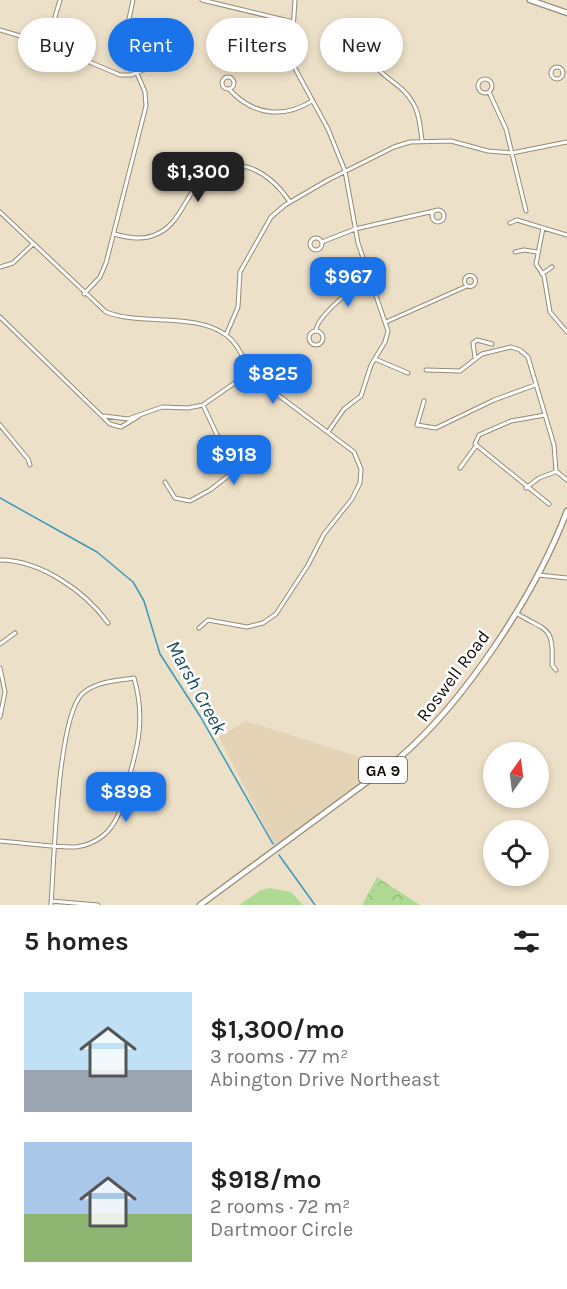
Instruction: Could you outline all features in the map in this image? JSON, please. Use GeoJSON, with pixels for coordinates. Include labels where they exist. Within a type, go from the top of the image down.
{"type":"FeatureCollection","features":[{"type":"Feature","properties":{"kind":"main road"},"geometry":{"type":"LineString","coordinates":[[530,0],[567,13]]}},
{"type":"Feature","properties":{"kind":"main road","name":"Roswell Road"},"geometry":{"type":"LineString","coordinates":[[200,905],[417,744],[445,714],[538,575],[567,511]]}},
{"type":"Feature","properties":{"kind":"street"},"geometry":{"type":"LineString","coordinates":[[55,18],[60,0]]}},
{"type":"Feature","properties":{"kind":"street"},"geometry":{"type":"LineString","coordinates":[[84,294],[103,271],[146,106],[145,92],[124,43],[133,0]]}},
{"type":"Feature","properties":{"kind":"street"},"geometry":{"type":"LineString","coordinates":[[202,0],[277,18]]}},
{"type":"Feature","properties":{"kind":"street"},"geometry":{"type":"LineString","coordinates":[[294,18],[295,0]]}},
{"type":"Feature","properties":{"kind":"street"},"geometry":{"type":"LineString","coordinates":[[0,30],[18,35]]}},
{"type":"Feature","properties":{"kind":"street"},"geometry":{"type":"LineString","coordinates":[[96,66],[114,74],[136,73]]}},
{"type":"Feature","properties":{"kind":"street"},"geometry":{"type":"LineString","coordinates":[[560,68],[565,77],[554,78],[552,71],[560,68]]}},
{"type":"Feature","properties":{"kind":"street"},"geometry":{"type":"LineString","coordinates":[[297,72],[328,129],[345,171],[355,229],[386,322],[387,338],[375,359],[361,396],[344,409],[328,432]]}},
{"type":"Feature","properties":{"kind":"street"},"geometry":{"type":"LineString","coordinates":[[378,72],[413,102],[422,140]]}},
{"type":"Feature","properties":{"kind":"street"},"geometry":{"type":"LineString","coordinates":[[229,89],[234,85],[234,81],[225,77],[222,85],[248,105],[271,113],[292,112],[312,101]]}},
{"type":"Feature","properties":{"kind":"street"},"geometry":{"type":"LineString","coordinates":[[489,92],[480,91],[478,87],[481,81],[490,82],[489,92],[502,119],[526,211]]}},
{"type":"Feature","properties":{"kind":"street"},"geometry":{"type":"LineString","coordinates":[[226,334],[238,308],[240,272],[272,217],[290,202],[345,171],[394,147],[422,140],[450,141],[489,151],[512,153],[567,142]]}},
{"type":"Feature","properties":{"kind":"street"},"geometry":{"type":"LineString","coordinates":[[114,234],[140,238],[160,233],[173,223],[202,180],[214,171],[228,166],[247,166],[264,173],[278,185],[290,202]]}},
{"type":"Feature","properties":{"kind":"street"},"geometry":{"type":"LineString","coordinates":[[322,242],[317,237],[310,243],[317,250],[322,242],[355,229],[434,211]]}},
{"type":"Feature","properties":{"kind":"street"},"geometry":{"type":"LineString","coordinates":[[0,212],[99,309],[113,315],[208,327],[226,334],[239,349],[249,373],[357,455],[361,469],[360,483],[352,499],[324,534],[282,607],[270,619],[255,626],[238,627],[208,620],[199,628]]}},
{"type":"Feature","properties":{"kind":"street"},"geometry":{"type":"LineString","coordinates":[[510,223],[517,220],[567,235]]}},
{"type":"Feature","properties":{"kind":"street"},"geometry":{"type":"LineString","coordinates":[[543,228],[536,264],[543,273],[550,312],[567,332]]}},
{"type":"Feature","properties":{"kind":"street"},"geometry":{"type":"LineString","coordinates":[[0,267],[13,262],[33,245]]}},
{"type":"Feature","properties":{"kind":"street"},"geometry":{"type":"LineString","coordinates":[[515,252],[524,250],[537,253]]}},
{"type":"Feature","properties":{"kind":"street"},"geometry":{"type":"LineString","coordinates":[[543,273],[552,267]]}},
{"type":"Feature","properties":{"kind":"street"},"geometry":{"type":"LineString","coordinates":[[316,331],[323,338],[316,345],[309,338],[316,331],[317,323],[322,316],[357,285],[370,279]]}},
{"type":"Feature","properties":{"kind":"street"},"geometry":{"type":"LineString","coordinates":[[386,322],[467,286]]}},
{"type":"Feature","properties":{"kind":"street"},"geometry":{"type":"LineString","coordinates":[[0,316],[99,414],[110,424],[118,427],[162,407],[188,408],[203,405],[249,373]]}},
{"type":"Feature","properties":{"kind":"street"},"geometry":{"type":"LineString","coordinates":[[475,357],[473,343],[477,340],[492,344]]}},
{"type":"Feature","properties":{"kind":"street"},"geometry":{"type":"LineString","coordinates":[[426,370],[460,371],[475,357],[511,347],[520,350],[528,357],[554,445],[556,471],[567,480]]}},
{"type":"Feature","properties":{"kind":"street"},"geometry":{"type":"LineString","coordinates":[[375,359],[408,373]]}},
{"type":"Feature","properties":{"kind":"street"},"geometry":{"type":"LineString","coordinates":[[424,401],[417,425],[436,428],[458,420],[494,400],[535,385]]}},
{"type":"Feature","properties":{"kind":"street"},"geometry":{"type":"LineString","coordinates":[[165,482],[175,498],[190,501],[232,475],[238,463],[235,452],[214,430],[203,405]]}},
{"type":"Feature","properties":{"kind":"street"},"geometry":{"type":"LineString","coordinates":[[99,414],[119,420],[139,416]]}},
{"type":"Feature","properties":{"kind":"street"},"geometry":{"type":"LineString","coordinates":[[460,468],[476,446],[479,435],[511,421],[545,415]]}},
{"type":"Feature","properties":{"kind":"street"},"geometry":{"type":"LineString","coordinates":[[0,424],[28,459],[30,465]]}},
{"type":"Feature","properties":{"kind":"street"},"geometry":{"type":"LineString","coordinates":[[476,446],[492,456],[526,488],[549,504]]}},
{"type":"Feature","properties":{"kind":"street"},"geometry":{"type":"LineString","coordinates":[[238,463],[254,463]]}},
{"type":"Feature","properties":{"kind":"street"},"geometry":{"type":"LineString","coordinates":[[526,488],[534,480],[556,471]]}},
{"type":"Feature","properties":{"kind":"street"},"geometry":{"type":"LineString","coordinates":[[0,560],[25,562],[47,573],[91,603],[108,623]]}},
{"type":"Feature","properties":{"kind":"street"},"geometry":{"type":"LineString","coordinates":[[538,575],[567,578]]}},
{"type":"Feature","properties":{"kind":"street"},"geometry":{"type":"LineString","coordinates":[[515,612],[547,630],[553,639],[552,665],[556,670]]}},
{"type":"Feature","properties":{"kind":"street"},"geometry":{"type":"LineString","coordinates":[[0,644],[15,633]]}},
{"type":"Feature","properties":{"kind":"street"},"geometry":{"type":"LineString","coordinates":[[0,668],[5,692],[0,717]]}},
{"type":"Feature","properties":{"kind":"street"},"geometry":{"type":"LineString","coordinates":[[0,841],[55,845],[76,847],[92,843],[106,834],[117,819],[141,725],[141,702],[134,678],[102,683],[88,689],[74,705],[61,772],[55,845],[51,903],[98,905]]}},
{"type":"Feature","properties":{"kind":"shaded area"},"geometry":{"type":"Polygon","coordinates":[[[246,721],[388,766],[305,831],[275,847],[219,737],[246,721]]]}},
{"type":"Feature","properties":{"kind":"green space"},"geometry":{"type":"Polygon","coordinates":[[[377,877],[420,905],[362,905],[377,877]]]}},
{"type":"Feature","properties":{"kind":"green space"},"geometry":{"type":"Polygon","coordinates":[[[270,888],[291,892],[303,905],[239,905],[261,890],[270,888]]]}},
{"type":"Feature","properties":{"kind":"waterway","name":"Marsh Creek"},"geometry":{"type":"LineString","coordinates":[[0,498],[97,552],[133,582],[144,601],[160,654],[200,716],[273,844]]}},
{"type":"Feature","properties":{"kind":"waterway"},"geometry":{"type":"LineString","coordinates":[[279,855],[315,905]]}}]}
